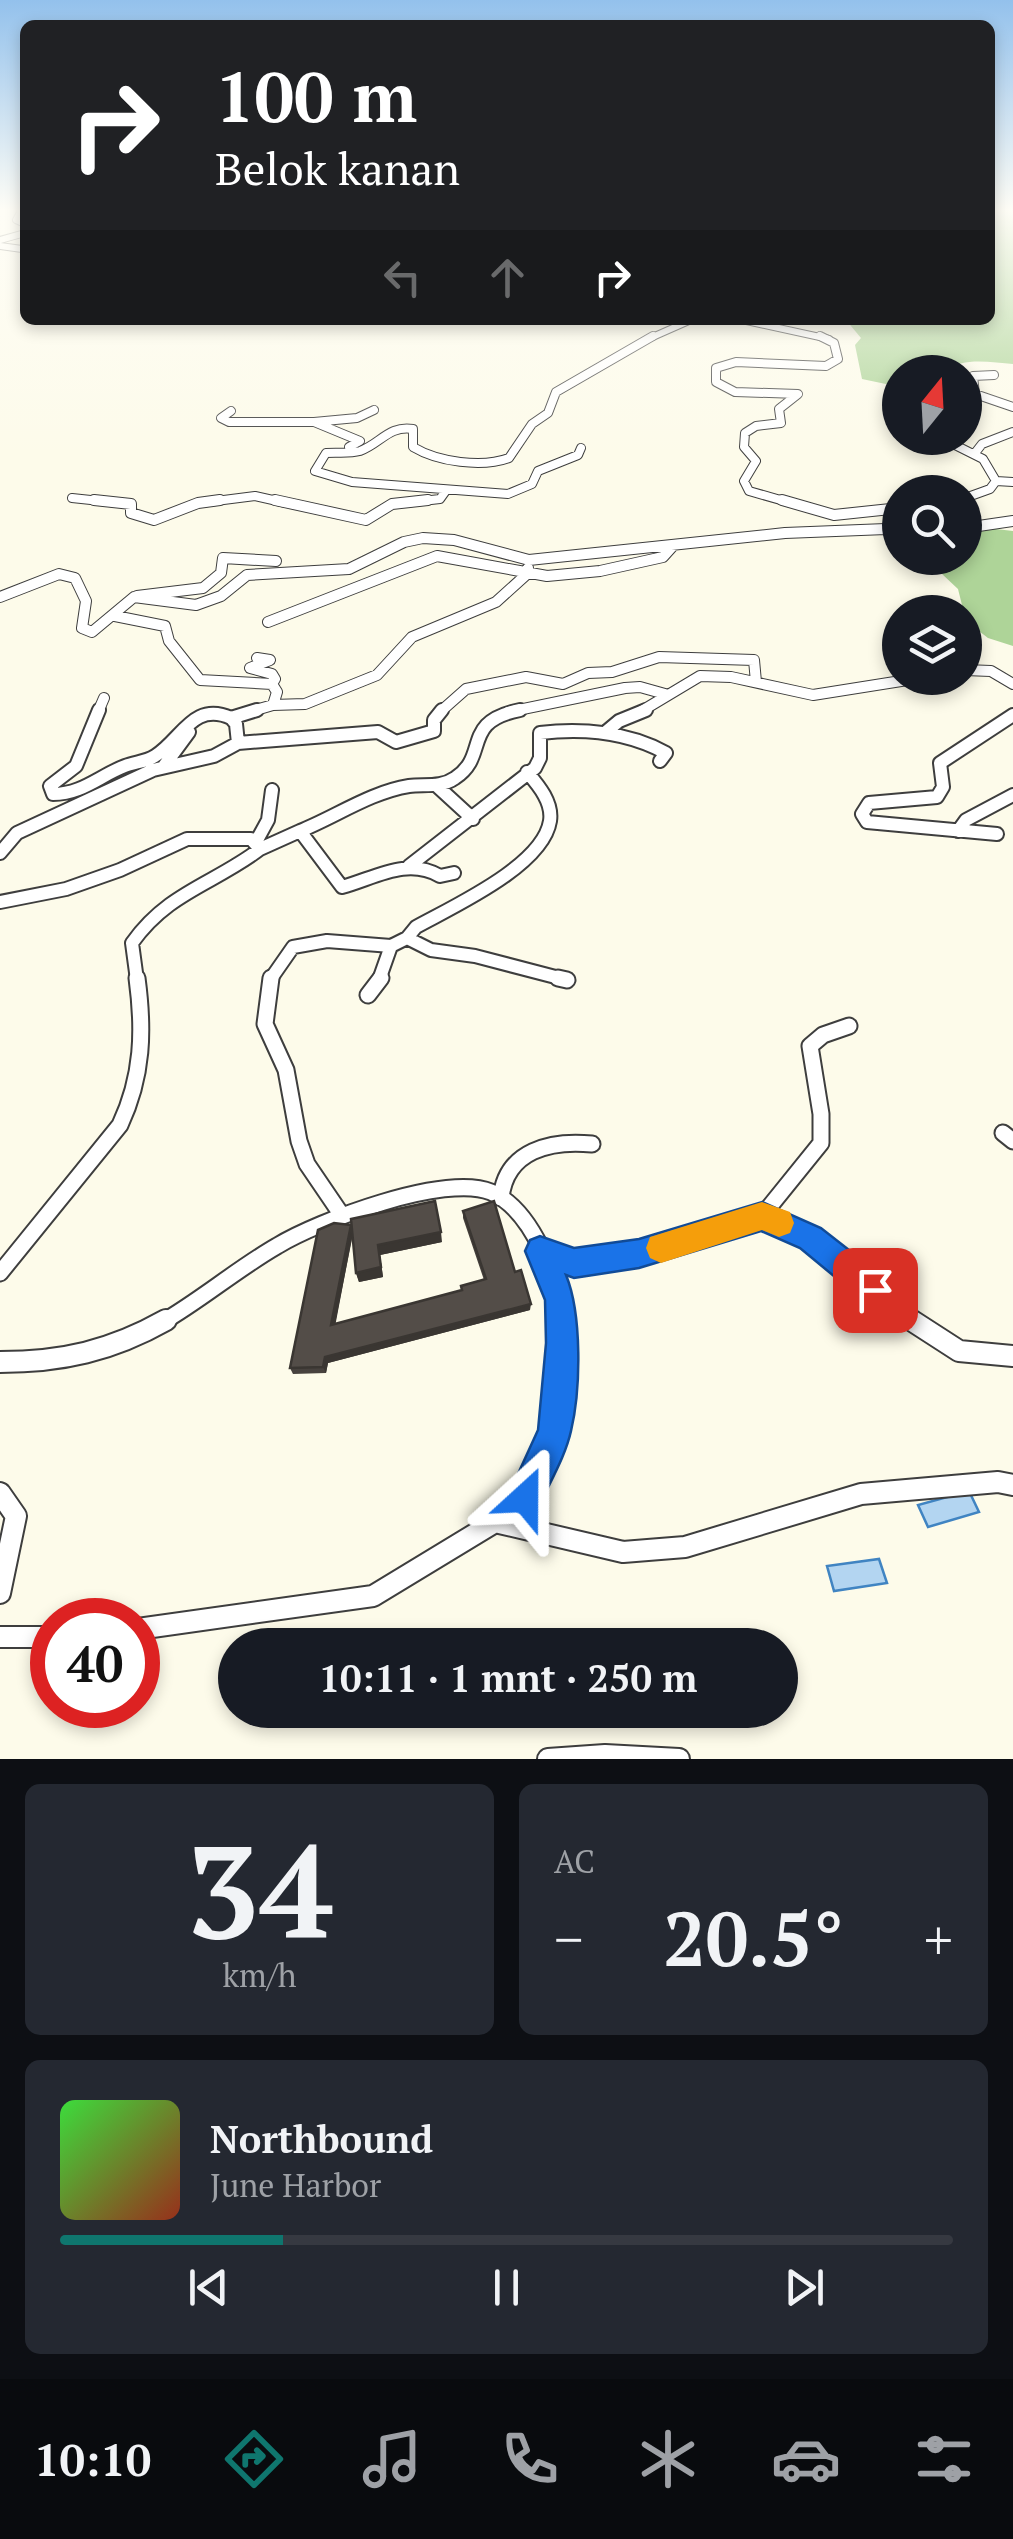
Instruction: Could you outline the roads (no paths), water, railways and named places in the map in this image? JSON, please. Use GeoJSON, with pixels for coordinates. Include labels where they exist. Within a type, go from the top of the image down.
{"type":"FeatureCollection","features":[{"type":"Feature","properties":{"kind":"street"},"geometry":{"type":"LineString","coordinates":[[338,451],[358,452],[404,427],[413,429],[413,447],[417,452],[472,461],[508,459],[530,424],[550,411],[557,392],[573,379],[644,344],[672,325]]}},
{"type":"Feature","properties":{"kind":"street"},"geometry":{"type":"LineString","coordinates":[[764,325],[830,340],[838,359],[826,366],[736,362],[716,368],[716,382],[729,391],[798,394],[779,409],[781,423],[756,426],[745,433],[744,446],[756,461],[744,482],[749,491],[834,515],[882,510]]}},
{"type":"Feature","properties":{"kind":"street"},"geometry":{"type":"LineString","coordinates":[[982,377],[994,375]]}},
{"type":"Feature","properties":{"kind":"street"},"geometry":{"type":"LineString","coordinates":[[982,397],[1013,407]]}},
{"type":"Feature","properties":{"kind":"street"},"geometry":{"type":"LineString","coordinates":[[231,411],[221,418],[229,422],[314,422],[350,420],[374,410]]}},
{"type":"Feature","properties":{"kind":"street"},"geometry":{"type":"LineString","coordinates":[[314,422],[360,441],[319,459],[315,467],[318,474],[352,482],[445,492],[518,492],[532,484],[538,471],[578,455],[581,448]]}},
{"type":"Feature","properties":{"kind":"street"},"geometry":{"type":"LineString","coordinates":[[982,444],[1013,432]]}},
{"type":"Feature","properties":{"kind":"street"},"geometry":{"type":"LineString","coordinates":[[976,455],[990,465],[996,481]]}},
{"type":"Feature","properties":{"kind":"street"},"geometry":{"type":"LineString","coordinates":[[996,481],[1013,482]]}},
{"type":"Feature","properties":{"kind":"street"},"geometry":{"type":"LineString","coordinates":[[982,492],[996,481]]}},
{"type":"Feature","properties":{"kind":"street"},"geometry":{"type":"LineString","coordinates":[[72,498],[130,504],[136,518],[154,520],[198,504],[255,496],[366,520],[392,504],[440,499],[445,492]]}},
{"type":"Feature","properties":{"kind":"street"},"geometry":{"type":"LineString","coordinates":[[982,526],[1010,523]]}},
{"type":"Feature","properties":{"kind":"street"},"geometry":{"type":"LineString","coordinates":[[134,597],[196,605],[220,596],[247,575],[349,569],[404,542],[424,538],[454,540],[529,560],[672,548],[785,533],[882,529]]}},
{"type":"Feature","properties":{"kind":"street"},"geometry":{"type":"LineString","coordinates":[[268,622],[437,556],[527,574],[600,571],[665,557],[672,548]]}},
{"type":"Feature","properties":{"kind":"street"},"geometry":{"type":"LineString","coordinates":[[0,596],[59,574],[67,575],[79,583],[86,601],[83,631],[98,630],[123,603],[151,589],[201,590],[224,566],[223,558],[276,560]]}},
{"type":"Feature","properties":{"kind":"street"},"geometry":{"type":"LineString","coordinates":[[232,718],[273,705],[305,704],[376,675],[412,636],[496,602],[527,574],[529,560]]}},
{"type":"Feature","properties":{"kind":"street"},"geometry":{"type":"LineString","coordinates":[[115,616],[164,626],[169,641],[200,680],[272,684]]}},
{"type":"Feature","properties":{"kind":"street"},"geometry":{"type":"LineString","coordinates":[[258,658],[270,660],[250,668],[272,674],[272,684]]}},
{"type":"Feature","properties":{"kind":"street"},"geometry":{"type":"LineString","coordinates":[[0,853],[17,834],[164,766],[214,756],[238,743],[269,736],[364,736],[372,731],[382,732],[396,742],[434,731],[434,720],[466,689],[526,677],[563,684],[588,674],[612,672],[659,658],[754,660],[756,682]]}},
{"type":"Feature","properties":{"kind":"street"},"geometry":{"type":"LineString","coordinates":[[982,670],[991,670],[1013,684]]}},
{"type":"Feature","properties":{"kind":"street"},"geometry":{"type":"LineString","coordinates":[[300,832],[342,887],[409,866],[473,819],[540,762],[540,733],[614,729],[619,720],[660,703],[665,694],[700,676],[756,682],[813,695],[882,684]]}},
{"type":"Feature","properties":{"kind":"street"},"geometry":{"type":"LineString","coordinates":[[272,684],[277,692],[273,705]]}},
{"type":"Feature","properties":{"kind":"street"},"geometry":{"type":"LineString","coordinates":[[0,902],[66,889],[187,839],[232,836],[258,845],[300,832],[402,787],[437,786],[459,775],[482,724],[495,715],[626,688],[640,687],[665,694]]}},
{"type":"Feature","properties":{"kind":"street"},"geometry":{"type":"LineString","coordinates":[[104,698],[76,766],[50,786],[53,794],[87,788],[118,770],[153,757],[203,713],[220,712],[232,718],[238,743]]}},
{"type":"Feature","properties":{"kind":"street"},"geometry":{"type":"LineString","coordinates":[[164,766],[203,713]]}},
{"type":"Feature","properties":{"kind":"street"},"geometry":{"type":"LineString","coordinates":[[997,834],[866,822],[862,814],[869,803],[936,797],[943,787],[940,763],[1013,715]]}},
{"type":"Feature","properties":{"kind":"street"},"geometry":{"type":"LineString","coordinates":[[606,731],[654,745],[666,753],[660,761]]}},
{"type":"Feature","properties":{"kind":"street"},"geometry":{"type":"LineString","coordinates":[[341,1214],[307,1164],[286,1070],[266,1024],[268,984],[276,966],[293,946],[327,941],[392,946],[522,862],[542,842],[550,821],[541,787],[527,772]]}},
{"type":"Feature","properties":{"kind":"street"},"geometry":{"type":"LineString","coordinates":[[437,786],[473,819]]}},
{"type":"Feature","properties":{"kind":"street"},"geometry":{"type":"LineString","coordinates":[[0,1272],[126,1114],[143,1064],[141,1000],[132,943],[140,929],[191,886],[250,858],[268,820],[272,790]]}},
{"type":"Feature","properties":{"kind":"street"},"geometry":{"type":"LineString","coordinates":[[958,831],[966,820],[1013,795]]}},
{"type":"Feature","properties":{"kind":"street"},"geometry":{"type":"LineString","coordinates":[[409,866],[429,867],[440,876],[454,873]]}},
{"type":"Feature","properties":{"kind":"street"},"geometry":{"type":"LineString","coordinates":[[407,938],[431,950],[476,956],[567,980]]}},
{"type":"Feature","properties":{"kind":"street"},"geometry":{"type":"LineString","coordinates":[[368,996],[384,974],[392,946]]}},
{"type":"Feature","properties":{"kind":"street"},"geometry":{"type":"LineString","coordinates":[[540,1251],[574,1263],[639,1254],[762,1216],[821,1143],[821,1114],[810,1046],[823,1034],[848,1026]]}},
{"type":"Feature","properties":{"kind":"street"},"geometry":{"type":"LineString","coordinates":[[500,1198],[500,1181],[512,1161],[538,1148],[564,1142],[592,1144]]}},
{"type":"Feature","properties":{"kind":"street"},"geometry":{"type":"LineString","coordinates":[[0,1362],[52,1364],[90,1358],[126,1343],[266,1253],[341,1214],[444,1191],[476,1189],[500,1198],[524,1222],[560,1300],[562,1343],[554,1431],[525,1498],[495,1522],[373,1596],[160,1626]]}},
{"type":"Feature","properties":{"kind":"street"},"geometry":{"type":"LineString","coordinates":[[762,1216],[810,1238],[927,1333],[959,1350],[1013,1356]]}},
{"type":"Feature","properties":{"kind":"street"},"geometry":{"type":"LineString","coordinates":[[495,1522],[623,1552],[685,1547],[860,1494],[998,1482],[1013,1485]]}},
{"type":"Feature","properties":{"kind":"street"},"geometry":{"type":"LineString","coordinates":[[0,1493],[16,1516],[0,1593]]}},
{"type":"Feature","properties":{"kind":"street"},"geometry":{"type":"LineString","coordinates":[[0,1637],[30,1637]]}},
{"type":"Feature","properties":{"kind":"street"},"geometry":{"type":"LineString","coordinates":[[548,1759],[604,1755],[679,1759]]}},
{"type":"Feature","properties":{"kind":"water"},"geometry":{"type":"Polygon","coordinates":[[[969,1491],[979,1512],[928,1527],[918,1505],[969,1491]]]}},
{"type":"Feature","properties":{"kind":"water"},"geometry":{"type":"Polygon","coordinates":[[[879,1559],[887,1583],[834,1591],[827,1566],[879,1559]]]}}]}
